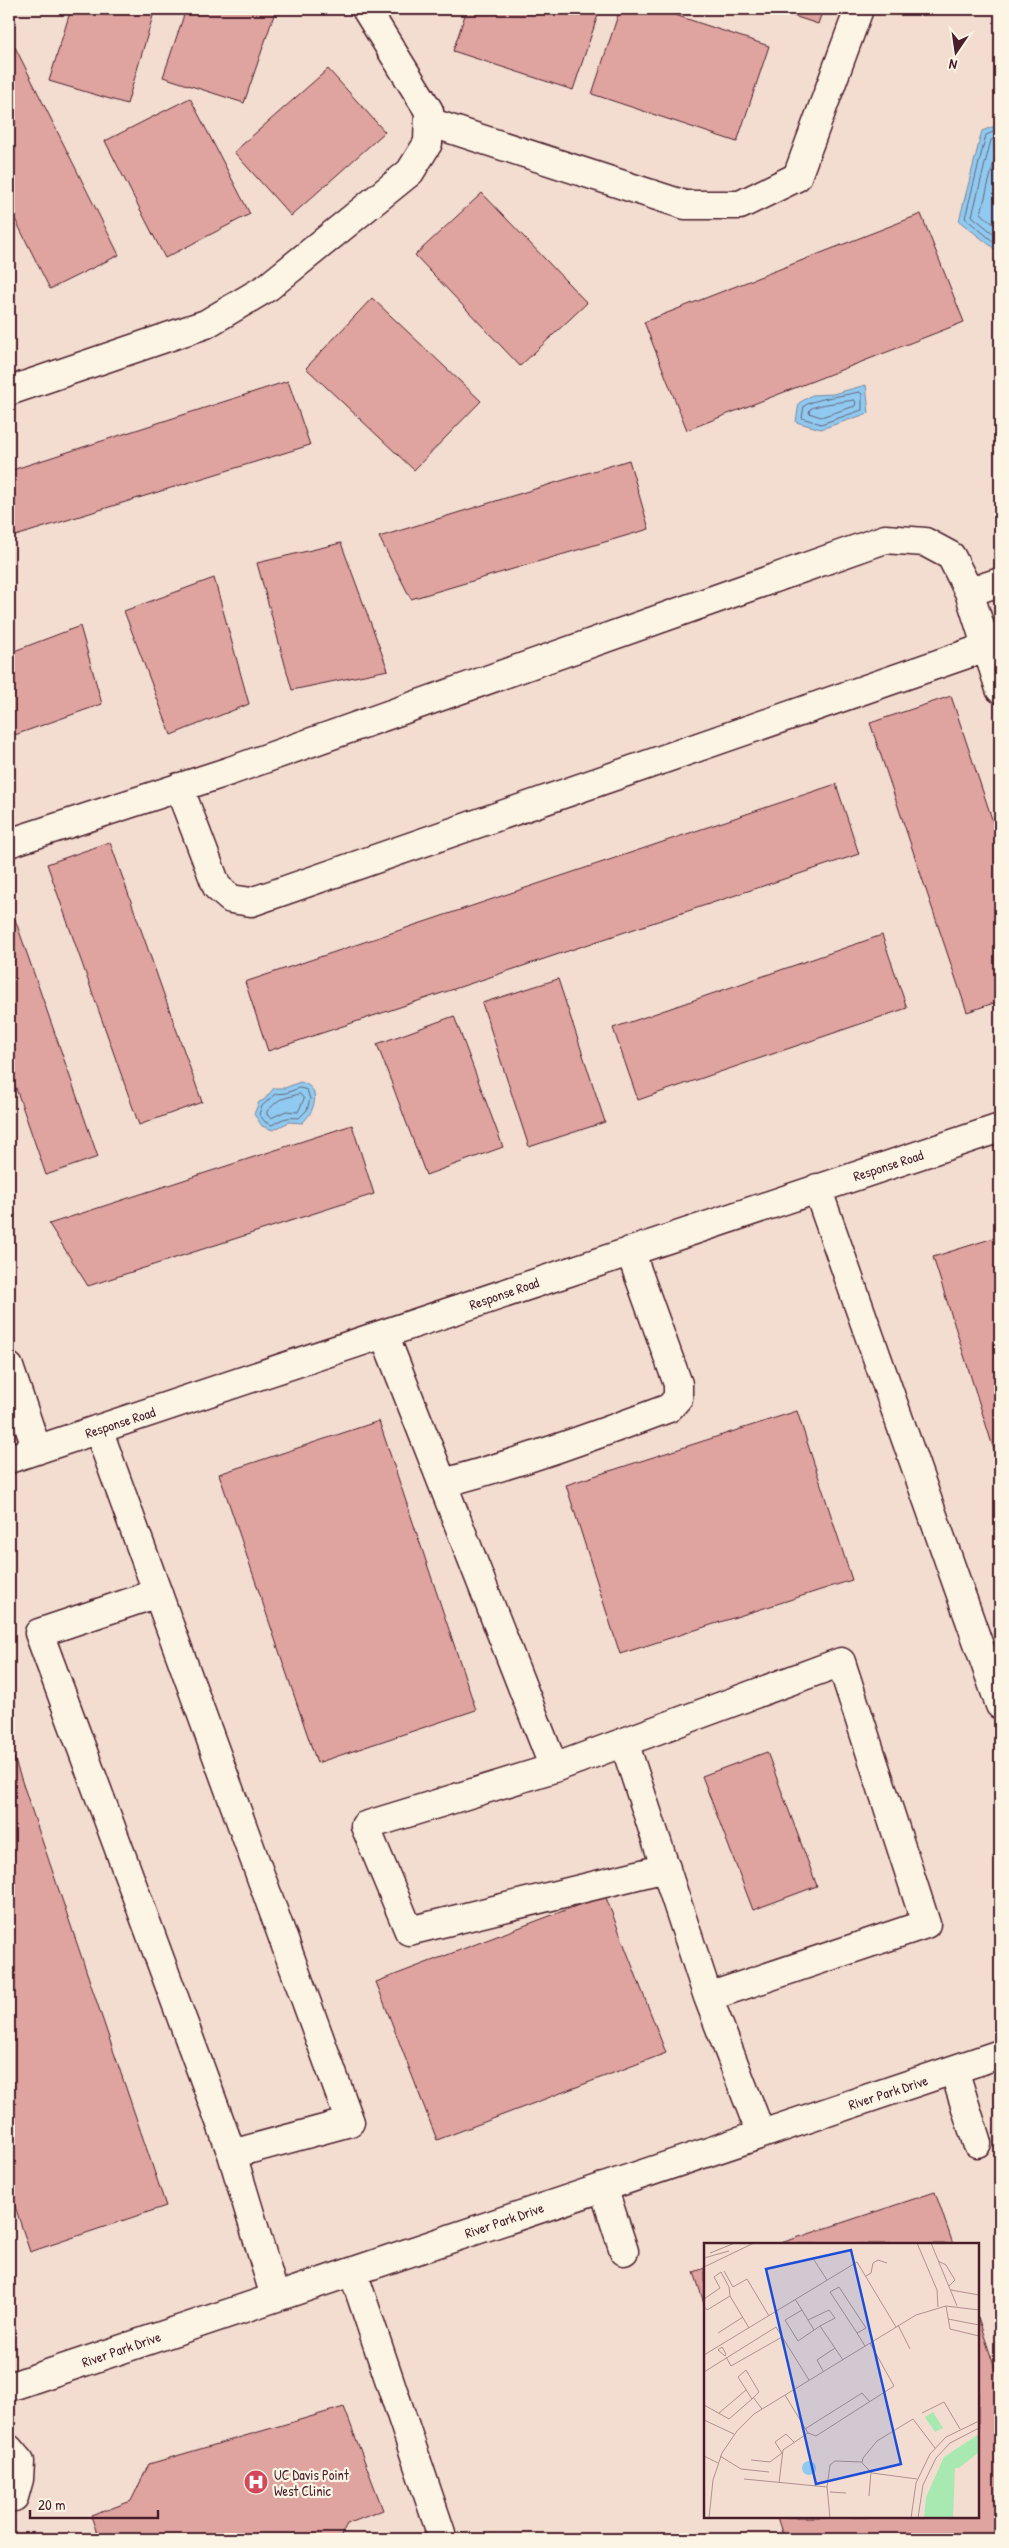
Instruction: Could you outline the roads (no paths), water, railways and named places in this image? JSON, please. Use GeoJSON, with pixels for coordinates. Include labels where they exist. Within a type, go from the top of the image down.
{"type":"FeatureCollection","features":[{"type":"Feature","properties":{"kind":"street"},"geometry":{"type":"LineString","coordinates":[[9,391],[206,324],[268,287],[410,172],[428,143],[429,111],[366,9]]}},
{"type":"Feature","properties":{"kind":"street"},"geometry":{"type":"LineString","coordinates":[[428,122],[685,205],[740,205],[797,177],[859,9]]}},
{"type":"Feature","properties":{"kind":"street"},"geometry":{"type":"LineString","coordinates":[[9,843],[179,787],[885,539],[924,542],[950,556],[969,592],[1000,689]]}},
{"type":"Feature","properties":{"kind":"street"},"geometry":{"type":"LineString","coordinates":[[969,592],[1000,582]]}},
{"type":"Feature","properties":{"kind":"street"},"geometry":{"type":"LineString","coordinates":[[179,787],[217,887],[231,899],[251,902],[987,648]]}},
{"type":"Feature","properties":{"kind":"street","name":"Response Road"},"geometry":{"type":"LineString","coordinates":[[9,1459],[630,1250],[1000,1128]]}},
{"type":"Feature","properties":{"kind":"street"},"geometry":{"type":"LineString","coordinates":[[817,1188],[1000,1705]]}},
{"type":"Feature","properties":{"kind":"street"},"geometry":{"type":"LineString","coordinates":[[443,1483],[504,1467],[580,1441],[669,1408],[678,1398],[678,1384],[630,1250]]}},
{"type":"Feature","properties":{"kind":"street"},"geometry":{"type":"LineString","coordinates":[[384,1334],[554,1768]]}},
{"type":"Feature","properties":{"kind":"street"},"geometry":{"type":"LineString","coordinates":[[9,1367],[36,1450]]}},
{"type":"Feature","properties":{"kind":"street"},"geometry":{"type":"LineString","coordinates":[[98,1430],[350,2122],[232,2154]]}},
{"type":"Feature","properties":{"kind":"street"},"geometry":{"type":"LineString","coordinates":[[158,1593],[39,1634],[232,2154],[275,2297]]}},
{"type":"Feature","properties":{"kind":"street"},"geometry":{"type":"LineString","coordinates":[[666,1868],[409,1931],[365,1826],[554,1768],[841,1662],[926,1924],[708,1997]]}},
{"type":"Feature","properties":{"kind":"street"},"geometry":{"type":"LineString","coordinates":[[624,1742],[708,1997],[761,2134]]}},
{"type":"Feature","properties":{"kind":"street","name":"River Park Drive"},"geometry":{"type":"LineString","coordinates":[[9,2387],[1000,2054]]}},
{"type":"Feature","properties":{"kind":"street"},"geometry":{"type":"LineString","coordinates":[[954,2070],[977,2143]]}},
{"type":"Feature","properties":{"kind":"street"},"geometry":{"type":"LineString","coordinates":[[603,2187],[624,2251]]}},
{"type":"Feature","properties":{"kind":"street"},"geometry":{"type":"LineString","coordinates":[[353,2272],[441,2534]]}},
{"type":"Feature","properties":{"kind":"street"},"geometry":{"type":"LineString","coordinates":[[9,2448],[20,2462],[19,2479],[14,2497]]}},
{"type":"Feature","properties":{"kind":"water"},"geometry":{"type":"Polygon","coordinates":[[[1000,124],[1000,253],[959,221],[982,131],[1000,124]]]}},
{"type":"Feature","properties":{"kind":"water"},"geometry":{"type":"Polygon","coordinates":[[[866,385],[869,413],[821,429],[796,422],[799,403],[812,395],[833,394],[866,385]]]}},
{"type":"Feature","properties":{"kind":"water"},"geometry":{"type":"Polygon","coordinates":[[[300,1082],[312,1089],[314,1094],[313,1107],[307,1118],[302,1123],[289,1122],[273,1130],[262,1126],[254,1114],[259,1102],[264,1100],[274,1088],[285,1088],[300,1082]]]}},
{"type":"Feature","properties":{"kind":"place","name":"UC Davis Point West Clinic"},"geometry":{"type":"Point","coordinates":[256,2482]}}]}
